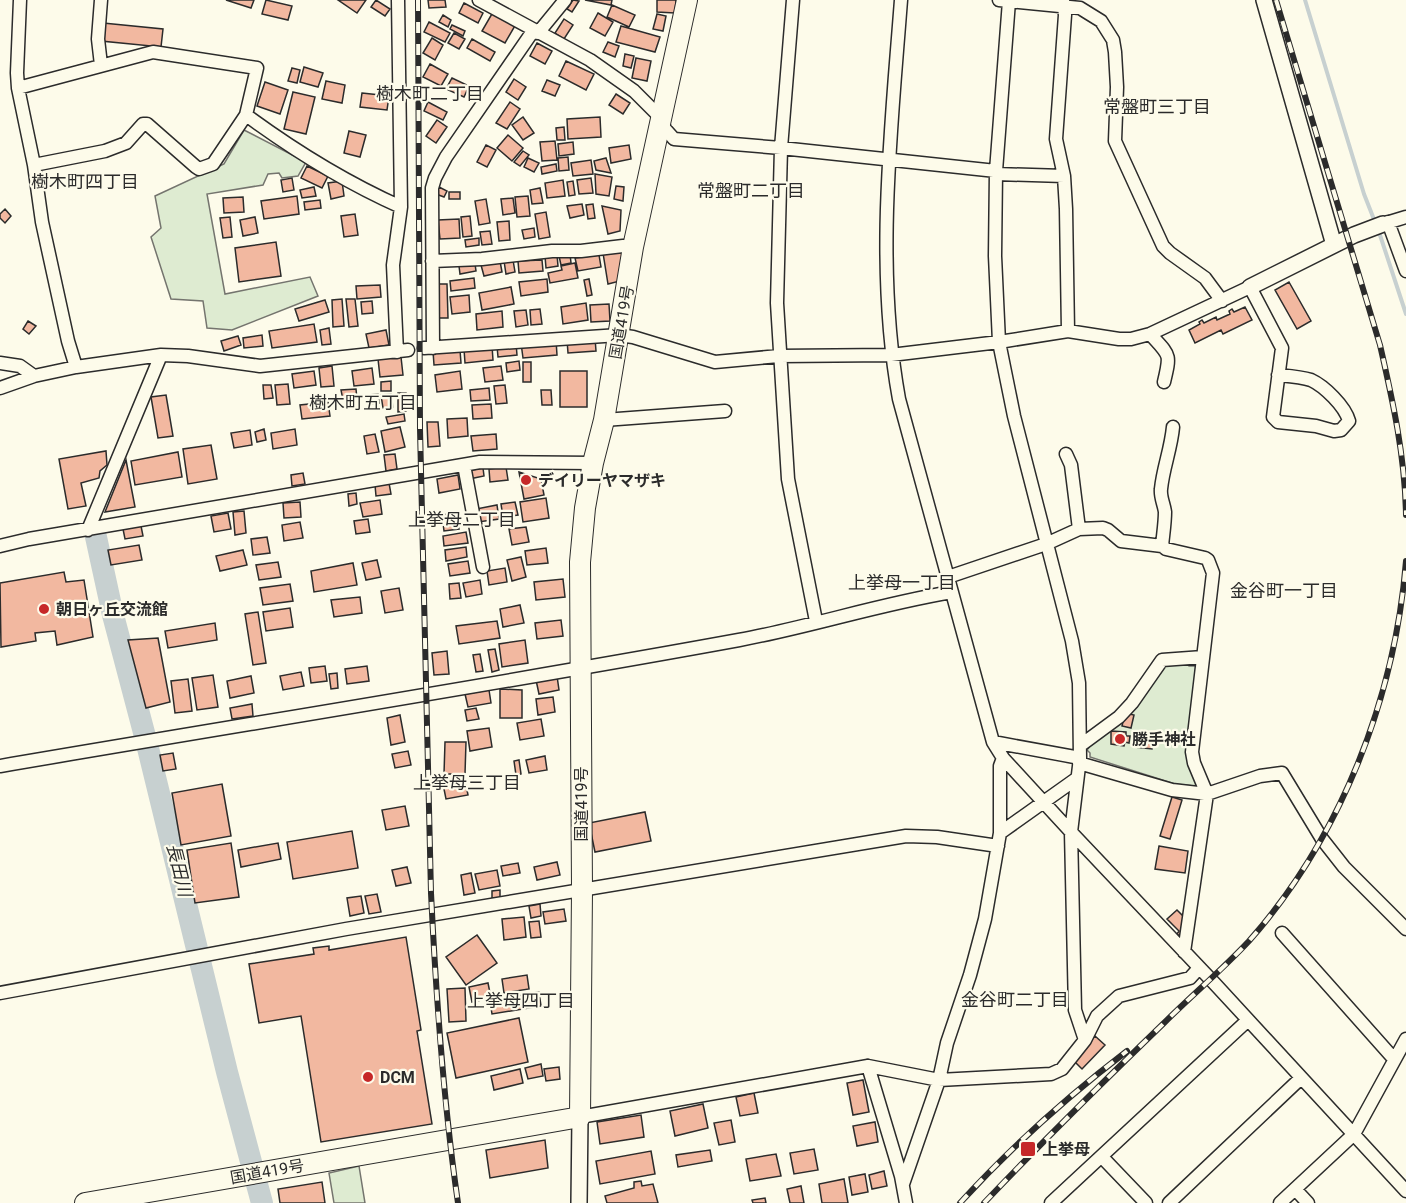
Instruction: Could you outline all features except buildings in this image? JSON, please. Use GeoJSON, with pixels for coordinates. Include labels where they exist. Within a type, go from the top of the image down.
{"type":"FeatureCollection","features":[{"type":"Feature","properties":{"kind":"highway","name":"国道419号"},"geometry":{"type":"LineString","coordinates":[[85,1203],[580,1117],[582,890],[580,561],[585,508],[604,420],[633,248],[687,0]]}},
{"type":"Feature","properties":{"kind":"street"},"geometry":{"type":"LineString","coordinates":[[20,0],[18,88],[34,165],[42,222],[68,341],[76,367]]}},
{"type":"Feature","properties":{"kind":"street"},"geometry":{"type":"LineString","coordinates":[[101,0],[98,39],[101,65]]}},
{"type":"Feature","properties":{"kind":"street"},"geometry":{"type":"LineString","coordinates":[[0,388],[34,376],[76,367],[161,355],[188,356],[260,366],[403,351],[393,265],[401,207],[398,0]]}},
{"type":"Feature","properties":{"kind":"street"},"geometry":{"type":"LineString","coordinates":[[479,0],[590,60],[634,91],[660,117],[665,129],[674,139],[781,148],[996,173],[1064,176]]}},
{"type":"Feature","properties":{"kind":"street"},"geometry":{"type":"LineString","coordinates":[[563,0],[535,32],[446,158],[435,178],[432,188],[432,261],[428,348],[619,335],[633,337],[715,362],[779,356],[891,355],[1068,331],[1119,339],[1150,334],[1307,260],[1354,235],[1406,217]]}},
{"type":"Feature","properties":{"kind":"street"},"geometry":{"type":"LineString","coordinates":[[793,0],[781,148],[777,303],[788,479],[816,621]]}},
{"type":"Feature","properties":{"kind":"street"},"geometry":{"type":"LineString","coordinates":[[901,0],[889,161],[887,284],[891,355],[899,399],[993,742],[1003,758],[1043,802],[1406,1191]]}},
{"type":"Feature","properties":{"kind":"street"},"geometry":{"type":"LineString","coordinates":[[999,0],[1063,3],[1092,14],[1107,28],[1116,52],[1115,141],[1164,246],[1170,253],[1205,278],[1222,301]]}},
{"type":"Feature","properties":{"kind":"street"},"geometry":{"type":"LineString","coordinates":[[1264,0],[1334,245]]}},
{"type":"Feature","properties":{"kind":"street"},"geometry":{"type":"LineString","coordinates":[[1010,1],[996,173],[995,256],[999,342],[1014,416],[1072,641],[1078,683],[1080,755],[1071,832],[1075,1010],[1084,1040]]}},
{"type":"Feature","properties":{"kind":"street"},"geometry":{"type":"LineString","coordinates":[[1063,3],[1065,15],[1056,139],[1064,176],[1068,331]]}},
{"type":"Feature","properties":{"kind":"street"},"geometry":{"type":"LineString","coordinates":[[18,88],[101,65],[160,52],[257,69],[246,115],[213,164],[207,168],[199,169],[147,124],[143,124],[126,143],[115,147],[34,165]]}},
{"type":"Feature","properties":{"kind":"street"},"geometry":{"type":"LineString","coordinates":[[246,115],[315,163],[401,207]]}},
{"type":"Feature","properties":{"kind":"street"},"geometry":{"type":"LineString","coordinates":[[1386,223],[1406,271]]}},
{"type":"Feature","properties":{"kind":"street"},"geometry":{"type":"LineString","coordinates":[[432,261],[482,259],[622,246],[633,248]]}},
{"type":"Feature","properties":{"kind":"street"},"geometry":{"type":"LineString","coordinates":[[1250,287],[1282,348],[1278,375],[1273,417],[1278,422],[1316,426],[1334,431],[1341,430],[1349,420],[1336,399],[1311,380],[1278,375]]}},
{"type":"Feature","properties":{"kind":"street"},"geometry":{"type":"LineString","coordinates":[[1150,334],[1168,354],[1169,360],[1164,382]]}},
{"type":"Feature","properties":{"kind":"street"},"geometry":{"type":"LineString","coordinates":[[88,530],[161,355]]}},
{"type":"Feature","properties":{"kind":"street"},"geometry":{"type":"LineString","coordinates":[[0,363],[20,366],[34,376]]}},
{"type":"Feature","properties":{"kind":"street"},"geometry":{"type":"LineString","coordinates":[[604,420],[725,411]]}},
{"type":"Feature","properties":{"kind":"street"},"geometry":{"type":"LineString","coordinates":[[1162,546],[1165,510],[1161,486],[1171,449],[1173,427]]}},
{"type":"Feature","properties":{"kind":"street"},"geometry":{"type":"LineString","coordinates":[[1066,454],[1071,465],[1079,529]]}},
{"type":"Feature","properties":{"kind":"street"},"geometry":{"type":"LineString","coordinates":[[0,546],[29,539],[480,462],[593,463]]}},
{"type":"Feature","properties":{"kind":"street"},"geometry":{"type":"LineString","coordinates":[[464,465],[483,567]]}},
{"type":"Feature","properties":{"kind":"street"},"geometry":{"type":"LineString","coordinates":[[948,577],[1046,544],[1079,529],[1103,528],[1121,541],[1162,546],[1166,549],[1205,558],[1213,569],[1192,752],[1194,763],[1207,794],[1184,952]]}},
{"type":"Feature","properties":{"kind":"street"},"geometry":{"type":"LineString","coordinates":[[0,766],[581,669],[769,635],[903,600],[952,592]]}},
{"type":"Feature","properties":{"kind":"street"},"geometry":{"type":"LineString","coordinates":[[1080,755],[1132,703],[1162,660],[1203,657]]}},
{"type":"Feature","properties":{"kind":"street"},"geometry":{"type":"LineString","coordinates":[[993,742],[1080,755],[1172,790],[1207,794],[1260,776],[1282,773],[1322,839],[1344,867],[1406,928]]}},
{"type":"Feature","properties":{"kind":"street"},"geometry":{"type":"LineString","coordinates":[[903,1184],[939,1080],[947,1043],[970,975],[985,918],[1000,833],[1000,766],[1003,758]]}},
{"type":"Feature","properties":{"kind":"street"},"geometry":{"type":"LineString","coordinates":[[1000,833],[1076,779]]}},
{"type":"Feature","properties":{"kind":"street"},"geometry":{"type":"LineString","coordinates":[[0,993],[345,929],[816,853],[906,836],[938,837],[998,846]]}},
{"type":"Feature","properties":{"kind":"street"},"geometry":{"type":"LineString","coordinates":[[1282,933],[1394,1059]]}},
{"type":"Feature","properties":{"kind":"street"},"geometry":{"type":"LineString","coordinates":[[579,1203],[580,1117],[868,1066],[939,1080],[1051,1074],[1062,1069],[1084,1040],[1097,1016],[1119,996],[1190,978],[1199,968]]}},
{"type":"Feature","properties":{"kind":"street"},"geometry":{"type":"LineString","coordinates":[[1051,1203],[1248,1020]]}},
{"type":"Feature","properties":{"kind":"street"},"geometry":{"type":"LineString","coordinates":[[1280,1203],[1354,1134],[1406,1039]]}},
{"type":"Feature","properties":{"kind":"street"},"geometry":{"type":"LineString","coordinates":[[868,1066],[903,1184],[906,1203]]}},
{"type":"Feature","properties":{"kind":"street"},"geometry":{"type":"LineString","coordinates":[[1169,1203],[1301,1078]]}},
{"type":"Feature","properties":{"kind":"street"},"geometry":{"type":"LineString","coordinates":[[1102,1157],[1146,1203]]}},
{"type":"Feature","properties":{"kind":"street"},"geometry":{"type":"LineString","coordinates":[[1295,1189],[1308,1203]]}},
{"type":"Feature","properties":{"kind":"green space"},"geometry":{"type":"Polygon","coordinates":[[[244,130],[306,162],[298,176],[282,178],[279,173],[268,174],[263,185],[207,194],[225,294],[310,277],[318,296],[232,330],[207,328],[203,301],[171,299],[151,237],[161,228],[155,196],[224,164],[244,130]]]}},
{"type":"Feature","properties":{"kind":"green space"},"geometry":{"type":"Polygon","coordinates":[[[1187,662],[1189,666],[1197,666],[1197,784],[1194,786],[1175,784],[1090,757],[1087,750],[1093,742],[1161,663],[1187,662]]]}},
{"type":"Feature","properties":{"kind":"green space"},"geometry":{"type":"Polygon","coordinates":[[[359,1166],[365,1203],[334,1203],[329,1173],[359,1166]]]}},
{"type":"Feature","properties":{"kind":"waterway"},"geometry":{"type":"LineString","coordinates":[[1305,0],[1364,194],[1375,222]]}},
{"type":"Feature","properties":{"kind":"waterway"},"geometry":{"type":"LineString","coordinates":[[1378,229],[1406,314]]}},
{"type":"Feature","properties":{"kind":"waterway","name":"長田川"},"geometry":{"type":"LineString","coordinates":[[96,537],[113,615],[262,1203]]}},
{"type":"Feature","properties":{"kind":"railway"},"geometry":{"type":"LineString","coordinates":[[418,0],[420,429],[431,893],[441,1048],[458,1203]]}},
{"type":"Feature","properties":{"kind":"railway"},"geometry":{"type":"LineString","coordinates":[[1276,0],[1380,345],[1401,450],[1406,515]]}},
{"type":"Feature","properties":{"kind":"railway"},"geometry":{"type":"LineString","coordinates":[[984,1203],[1249,941],[1282,900],[1311,857],[1358,763],[1376,714],[1390,664],[1400,612],[1406,561]]}},
{"type":"Feature","properties":{"kind":"railway"},"geometry":{"type":"LineString","coordinates":[[960,1203],[1040,1123],[1127,1051]]}},
{"type":"Feature","properties":{"kind":"place","name":"デイリーヤマザキ"},"geometry":{"type":"Point","coordinates":[526,480]}},
{"type":"Feature","properties":{"kind":"place","name":"朝日ヶ丘交流館"},"geometry":{"type":"Point","coordinates":[44,609]}},
{"type":"Feature","properties":{"kind":"place","name":"勝手神社"},"geometry":{"type":"Point","coordinates":[1120,739]}},
{"type":"Feature","properties":{"kind":"place","name":"DCM"},"geometry":{"type":"Point","coordinates":[368,1077]}},
{"type":"Feature","properties":{"kind":"place","name":"上挙母"},"geometry":{"type":"Point","coordinates":[1028,1149]}},
{"type":"Feature","properties":{"kind":"district","name":"樹木町二丁目"},"geometry":{"type":"Point","coordinates":[430,94]}},
{"type":"Feature","properties":{"kind":"district","name":"常盤町三丁目"},"geometry":{"type":"Point","coordinates":[1157,107]}},
{"type":"Feature","properties":{"kind":"district","name":"樹木町四丁目"},"geometry":{"type":"Point","coordinates":[85,182]}},
{"type":"Feature","properties":{"kind":"district","name":"常盤町二丁目"},"geometry":{"type":"Point","coordinates":[751,191]}},
{"type":"Feature","properties":{"kind":"district","name":"樹木町五丁目"},"geometry":{"type":"Point","coordinates":[363,403]}},
{"type":"Feature","properties":{"kind":"district","name":"上挙母二丁目"},"geometry":{"type":"Point","coordinates":[462,520]}},
{"type":"Feature","properties":{"kind":"district","name":"上挙母一丁目"},"geometry":{"type":"Point","coordinates":[902,583]}},
{"type":"Feature","properties":{"kind":"district","name":"金谷町一丁目"},"geometry":{"type":"Point","coordinates":[1284,591]}},
{"type":"Feature","properties":{"kind":"district","name":"上挙母三丁目"},"geometry":{"type":"Point","coordinates":[467,783]}},
{"type":"Feature","properties":{"kind":"district","name":"金谷町二丁目"},"geometry":{"type":"Point","coordinates":[1015,1000]}},
{"type":"Feature","properties":{"kind":"district","name":"上挙母四丁目"},"geometry":{"type":"Point","coordinates":[521,1001]}}]}
